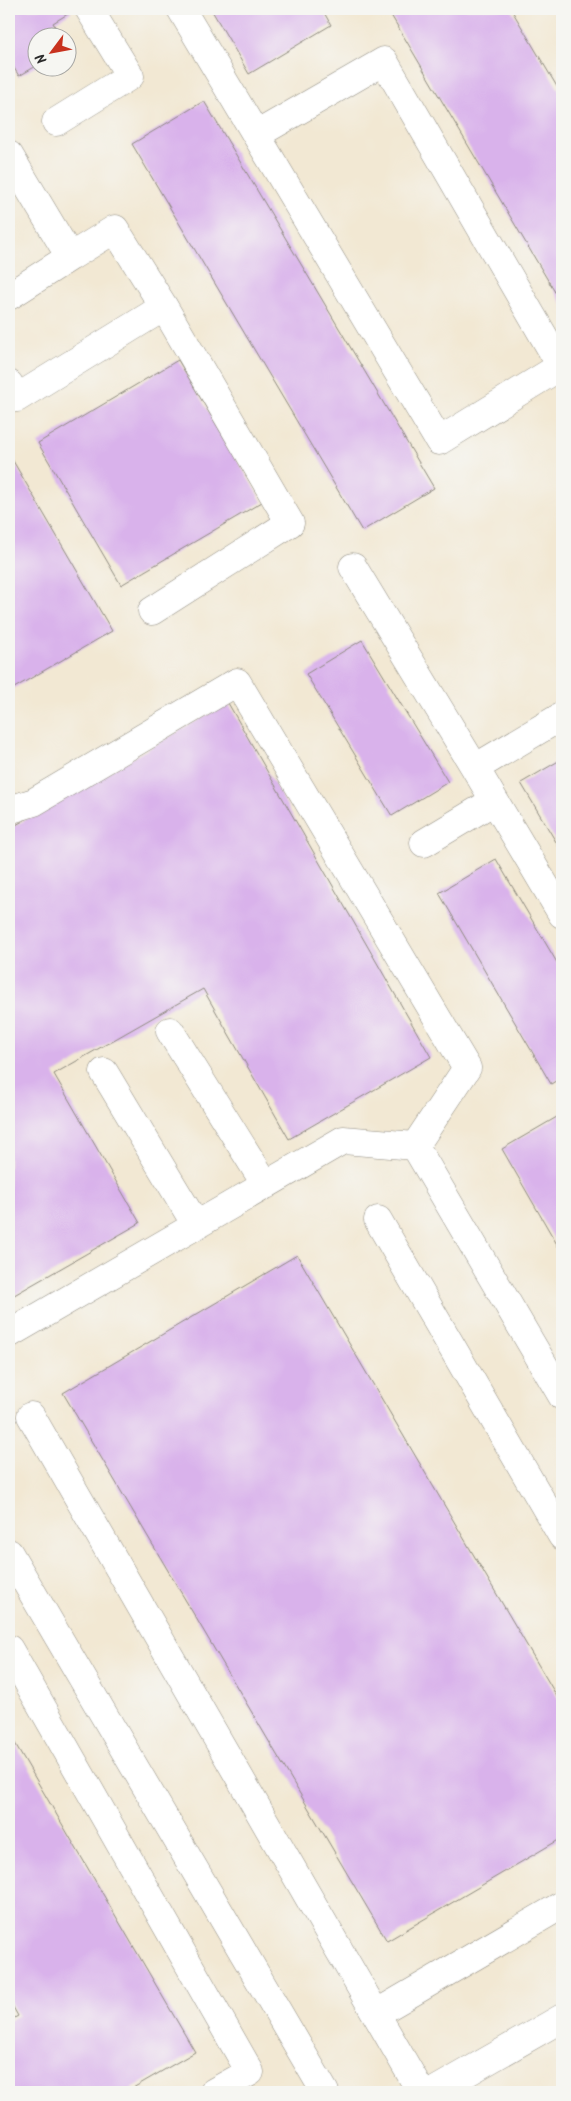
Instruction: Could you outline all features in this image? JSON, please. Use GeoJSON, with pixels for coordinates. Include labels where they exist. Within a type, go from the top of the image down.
{"type":"FeatureCollection","features":[{"type":"Feature","properties":{"kind":"street"},"geometry":{"type":"LineString","coordinates":[[56,122],[130,76],[89,9]]}},
{"type":"Feature","properties":{"kind":"street"},"geometry":{"type":"LineString","coordinates":[[181,9],[256,135],[439,441],[561,366],[384,61],[256,135]]}},
{"type":"Feature","properties":{"kind":"street"},"geometry":{"type":"LineString","coordinates":[[9,155],[70,257]]}},
{"type":"Feature","properties":{"kind":"street"},"geometry":{"type":"LineString","coordinates":[[9,296],[115,229],[164,308],[290,523],[152,611]]}},
{"type":"Feature","properties":{"kind":"street"},"geometry":{"type":"LineString","coordinates":[[9,384],[17,398],[164,308]]}},
{"type":"Feature","properties":{"kind":"street"},"geometry":{"type":"LineString","coordinates":[[353,567],[562,914]]}},
{"type":"Feature","properties":{"kind":"street"},"geometry":{"type":"LineString","coordinates":[[9,810],[34,802],[237,682],[467,1068],[414,1146]]}},
{"type":"Feature","properties":{"kind":"street"},"geometry":{"type":"LineString","coordinates":[[475,768],[562,716]]}},
{"type":"Feature","properties":{"kind":"street"},"geometry":{"type":"LineString","coordinates":[[424,843],[494,800]]}},
{"type":"Feature","properties":{"kind":"street"},"geometry":{"type":"LineString","coordinates":[[170,1031],[266,1185]]}},
{"type":"Feature","properties":{"kind":"street"},"geometry":{"type":"LineString","coordinates":[[104,1072],[196,1225]]}},
{"type":"Feature","properties":{"kind":"street"},"geometry":{"type":"LineString","coordinates":[[9,1334],[343,1140],[414,1146]]}},
{"type":"Feature","properties":{"kind":"street"},"geometry":{"type":"LineString","coordinates":[[414,1146],[562,1396]]}},
{"type":"Feature","properties":{"kind":"street"},"geometry":{"type":"LineString","coordinates":[[378,1220],[562,1536]]}},
{"type":"Feature","properties":{"kind":"street"},"geometry":{"type":"LineString","coordinates":[[31,1416],[421,2092]]}},
{"type":"Feature","properties":{"kind":"street"},"geometry":{"type":"LineString","coordinates":[[9,1553],[325,2092]]}},
{"type":"Feature","properties":{"kind":"street"},"geometry":{"type":"LineString","coordinates":[[9,1649],[250,2072],[214,2092]]}},
{"type":"Feature","properties":{"kind":"street"},"geometry":{"type":"LineString","coordinates":[[376,2013],[562,1905]]}},
{"type":"Feature","properties":{"kind":"street"},"geometry":{"type":"LineString","coordinates":[[433,2092],[562,2018]]}},
{"type":"Feature","properties":{"kind":"building"},"geometry":{"type":"Polygon","coordinates":[[[9,9],[69,9],[71,12],[53,23],[56,28],[28,28],[28,71],[19,76],[9,60],[9,9]]]}},
{"type":"Feature","properties":{"kind":"building"},"geometry":{"type":"Polygon","coordinates":[[[211,9],[322,9],[331,25],[249,74],[211,9]]]}},
{"type":"Feature","properties":{"kind":"building"},"geometry":{"type":"Polygon","coordinates":[[[511,9],[562,95],[562,304],[388,10],[511,9]]]}},
{"type":"Feature","properties":{"kind":"building"},"geometry":{"type":"Polygon","coordinates":[[[204,101],[434,488],[362,531],[132,144],[204,101]]]}},
{"type":"Feature","properties":{"kind":"building"},"geometry":{"type":"Polygon","coordinates":[[[178,360],[262,502],[121,585],[38,443],[178,360]]]}},
{"type":"Feature","properties":{"kind":"building"},"geometry":{"type":"Polygon","coordinates":[[[9,454],[112,631],[9,691],[9,454]]]}},
{"type":"Feature","properties":{"kind":"building"},"geometry":{"type":"Polygon","coordinates":[[[362,640],[448,782],[392,816],[306,674],[362,640]]]}},
{"type":"Feature","properties":{"kind":"building"},"geometry":{"type":"Polygon","coordinates":[[[228,703],[431,1057],[289,1139],[203,989],[54,1074],[140,1223],[9,1298],[9,829],[228,703]]]}},
{"type":"Feature","properties":{"kind":"building"},"geometry":{"type":"Polygon","coordinates":[[[562,759],[562,852],[521,783],[562,759]]]}},
{"type":"Feature","properties":{"kind":"building"},"geometry":{"type":"Polygon","coordinates":[[[496,859],[562,971],[562,1077],[551,1084],[439,893],[496,859]]]}},
{"type":"Feature","properties":{"kind":"building"},"geometry":{"type":"Polygon","coordinates":[[[562,1114],[562,1253],[502,1149],[562,1114]]]}},
{"type":"Feature","properties":{"kind":"building"},"geometry":{"type":"Polygon","coordinates":[[[297,1255],[562,1705],[562,1838],[387,1941],[63,1393],[297,1255]]]}},
{"type":"Feature","properties":{"kind":"building"},"geometry":{"type":"Polygon","coordinates":[[[9,1733],[195,2052],[126,2092],[9,2092],[9,2021],[18,2016],[9,2000],[9,1733]]]}}]}
